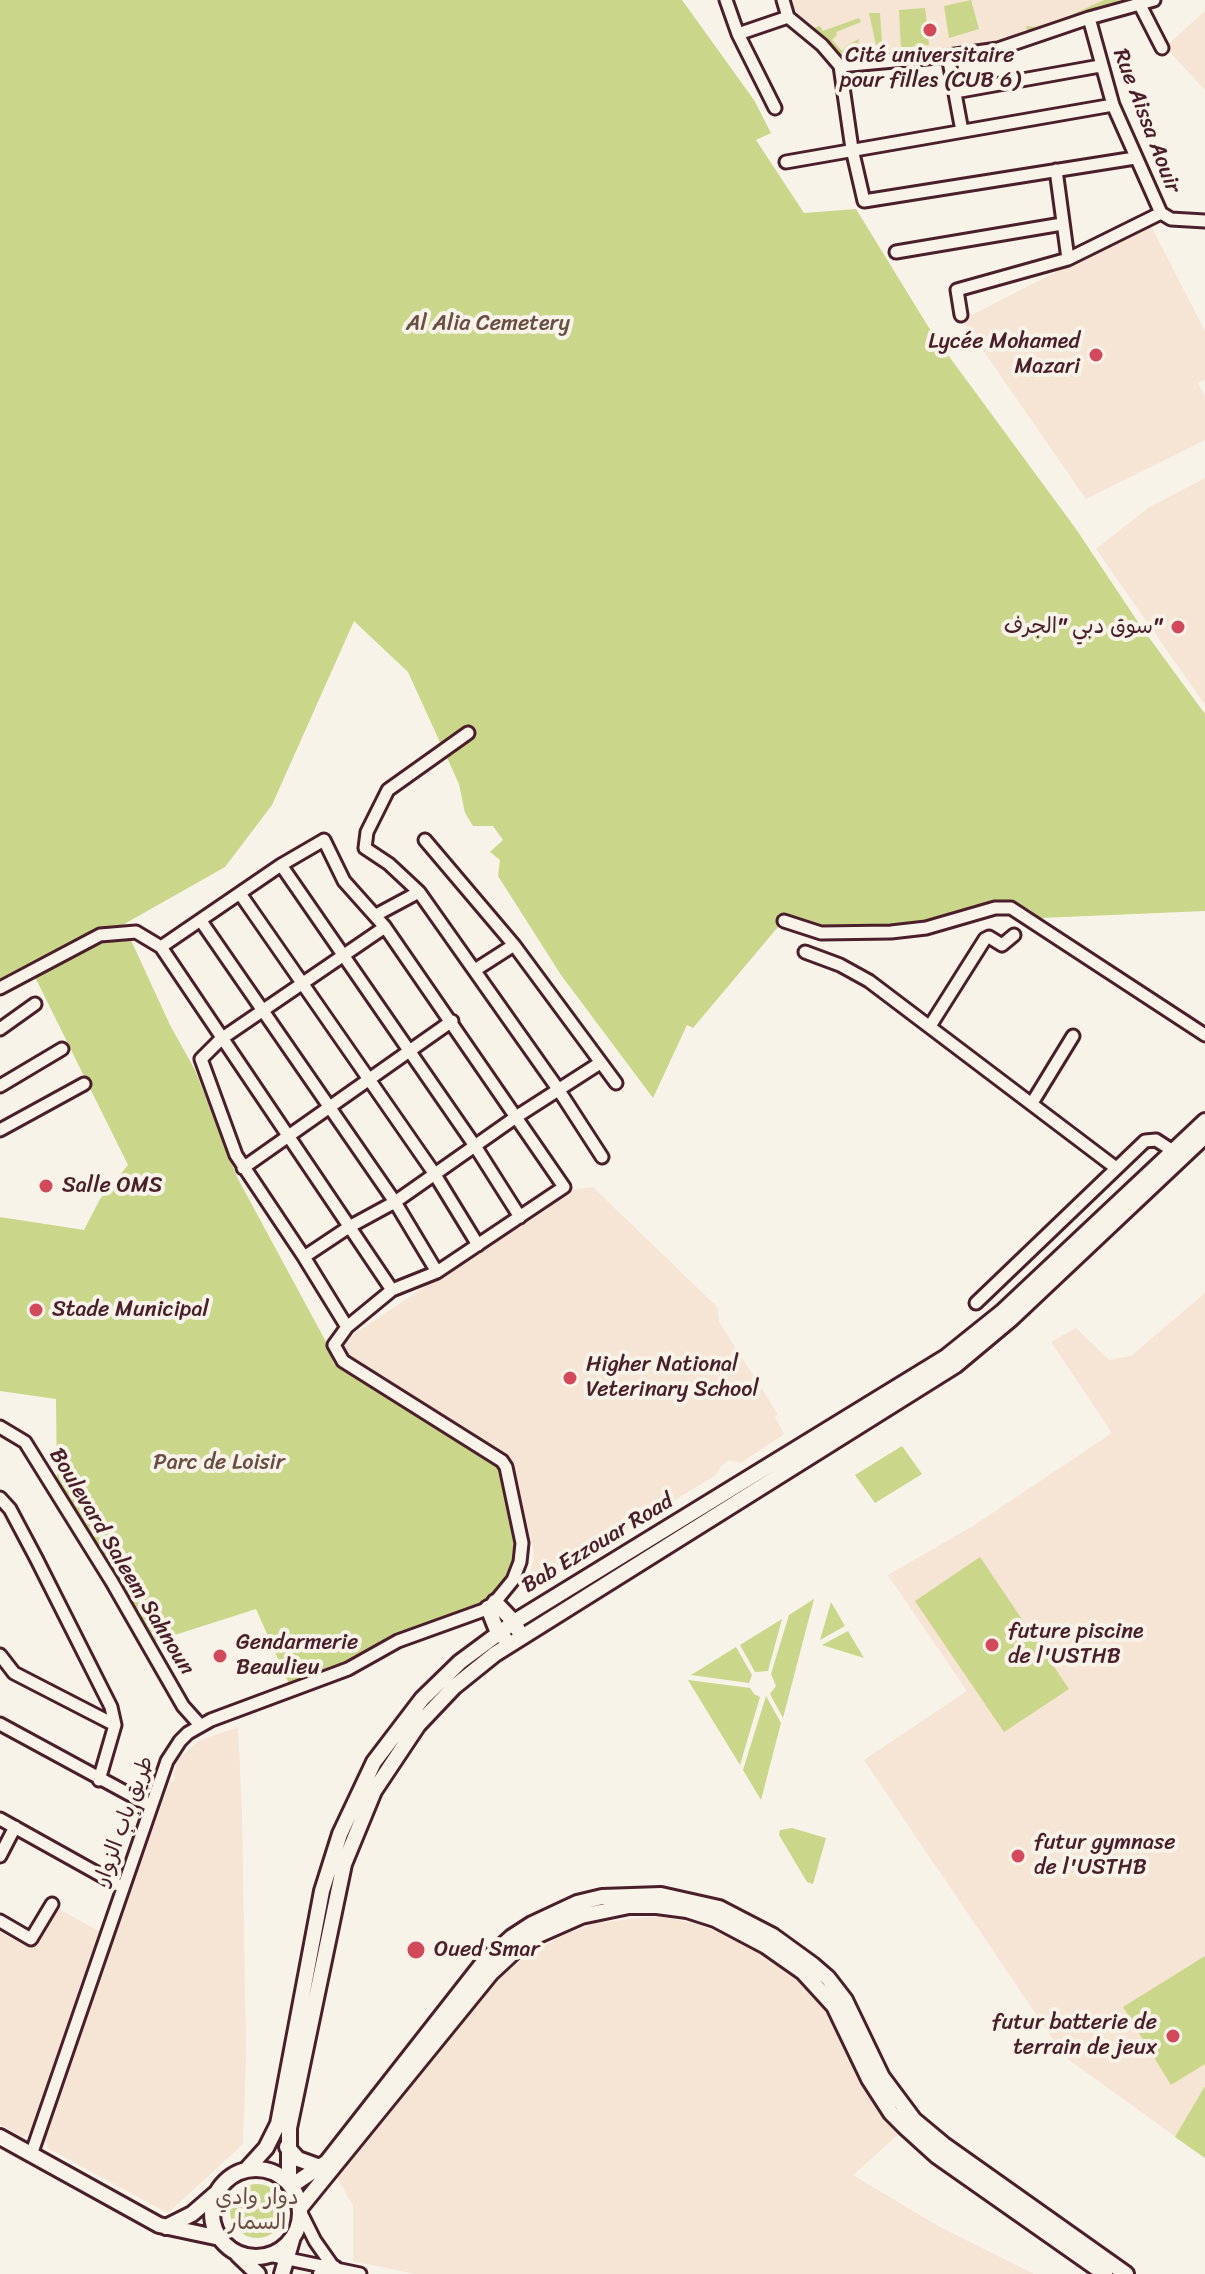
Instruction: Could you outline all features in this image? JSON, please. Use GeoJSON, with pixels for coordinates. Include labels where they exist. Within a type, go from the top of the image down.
{"type":"FeatureCollection","features":[{"type":"Feature","properties":{"kind":"main road","name":"Bab Ezzouar Road"},"geometry":{"type":"LineString","coordinates":[[290,2184],[287,2147],[290,2119],[325,1917],[322,1891],[350,1810],[388,1740],[440,1680],[499,1632],[946,1357],[1002,1312],[1205,1121]]}},
{"type":"Feature","properties":{"kind":"main road","name":"Bab Ezzouar Road"},"geometry":{"type":"LineString","coordinates":[[246,2170],[272,2138],[278,2124],[325,1917],[336,1902],[344,1864],[362,1814],[402,1746],[454,1687],[516,1641],[956,1365],[1011,1319],[1205,1136]]}},
{"type":"Feature","properties":{"kind":"main road"},"geometry":{"type":"LineString","coordinates":[[492,1605],[514,1622],[516,1641]]}},
{"type":"Feature","properties":{"kind":"main road"},"geometry":{"type":"LineString","coordinates":[[492,1605],[499,1632],[516,1641]]}},
{"type":"Feature","properties":{"kind":"main road"},"geometry":{"type":"LineString","coordinates":[[322,1891],[336,1902]]}},
{"type":"Feature","properties":{"kind":"main road"},"geometry":{"type":"LineString","coordinates":[[290,2184],[320,2167],[483,1963],[512,1937],[577,1903],[602,1897],[661,1895],[719,1908],[773,1936],[813,1965],[845,2000],[882,2077],[914,2120],[980,2172],[1126,2274]]}},
{"type":"Feature","properties":{"kind":"main road"},"geometry":{"type":"LineString","coordinates":[[300,2210],[491,1973],[511,1954],[538,1935],[581,1916],[629,1906],[657,1906],[687,1910],[715,1919],[766,1946],[803,1972],[834,2006],[878,2096],[905,2127],[937,2156],[1105,2274]]}},
{"type":"Feature","properties":{"kind":"main road"},"geometry":{"type":"LineString","coordinates":[[0,2137],[165,2227],[224,2243],[241,2254],[255,2257],[269,2255],[292,2239]]}},
{"type":"Feature","properties":{"kind":"main road"},"geometry":{"type":"LineString","coordinates":[[287,2147],[298,2159],[320,2167]]}},
{"type":"Feature","properties":{"kind":"main road"},"geometry":{"type":"LineString","coordinates":[[165,2227],[192,2214],[225,2182],[246,2170],[270,2171],[290,2184],[300,2210],[298,2227],[282,2274]]}},
{"type":"Feature","properties":{"kind":"main road"},"geometry":{"type":"LineString","coordinates":[[217,2191],[212,2215],[224,2243],[258,2274]]}},
{"type":"Feature","properties":{"kind":"street"},"geometry":{"type":"LineString","coordinates":[[726,0],[738,34],[775,108]]}},
{"type":"Feature","properties":{"kind":"street"},"geometry":{"type":"LineString","coordinates":[[783,0],[788,17],[822,45],[840,66],[852,149],[864,201],[1135,158]]}},
{"type":"Feature","properties":{"kind":"street"},"geometry":{"type":"LineString","coordinates":[[840,66],[998,49],[1154,0]]}},
{"type":"Feature","properties":{"kind":"street"},"geometry":{"type":"LineString","coordinates":[[1140,5],[1162,48]]}},
{"type":"Feature","properties":{"kind":"street"},"geometry":{"type":"LineString","coordinates":[[738,34],[788,17]]}},
{"type":"Feature","properties":{"kind":"street","name":"Rue Aissa Aouir"},"geometry":{"type":"LineString","coordinates":[[1089,18],[1113,105],[1161,213],[1171,219],[1205,221]]}},
{"type":"Feature","properties":{"kind":"street"},"geometry":{"type":"LineString","coordinates":[[948,56],[962,131]]}},
{"type":"Feature","properties":{"kind":"street"},"geometry":{"type":"LineString","coordinates":[[955,92],[1100,66]]}},
{"type":"Feature","properties":{"kind":"street"},"geometry":{"type":"LineString","coordinates":[[786,162],[1113,105]]}},
{"type":"Feature","properties":{"kind":"street"},"geometry":{"type":"LineString","coordinates":[[1056,170],[1068,259]]}},
{"type":"Feature","properties":{"kind":"street"},"geometry":{"type":"LineString","coordinates":[[961,315],[957,290],[1068,259],[1161,213]]}},
{"type":"Feature","properties":{"kind":"street"},"geometry":{"type":"LineString","coordinates":[[896,252],[1062,224]]}},
{"type":"Feature","properties":{"kind":"street"},"geometry":{"type":"LineString","coordinates":[[468,733],[388,790],[367,832],[365,848],[389,864],[419,892],[558,1089],[602,1157]]}},
{"type":"Feature","properties":{"kind":"street"},"geometry":{"type":"LineString","coordinates":[[161,947],[281,865],[324,840],[344,881],[385,927],[564,1187],[437,1272],[392,1290],[347,1327],[334,1345],[343,1361],[493,1454],[506,1467],[522,1553],[513,1580],[492,1605]]}},
{"type":"Feature","properties":{"kind":"street"},"geometry":{"type":"LineString","coordinates":[[425,840],[514,945],[616,1083]]}},
{"type":"Feature","properties":{"kind":"street"},"geometry":{"type":"LineString","coordinates":[[281,865],[475,1146],[520,1217]]}},
{"type":"Feature","properties":{"kind":"street"},"geometry":{"type":"LineString","coordinates":[[376,915],[419,892]]}},
{"type":"Feature","properties":{"kind":"street"},"geometry":{"type":"LineString","coordinates":[[241,895],[434,1173],[478,1245]]}},
{"type":"Feature","properties":{"kind":"street"},"geometry":{"type":"LineString","coordinates":[[784,921],[821,933],[891,932],[926,928],[995,908],[1011,908],[1205,1035]]}},
{"type":"Feature","properties":{"kind":"street"},"geometry":{"type":"LineString","coordinates":[[201,921],[395,1202],[437,1272]]}},
{"type":"Feature","properties":{"kind":"street"},"geometry":{"type":"LineString","coordinates":[[347,1327],[243,1168],[201,1059],[221,1039],[385,927]]}},
{"type":"Feature","properties":{"kind":"street"},"geometry":{"type":"LineString","coordinates":[[0,988],[100,935],[136,932],[161,947],[392,1290]]}},
{"type":"Feature","properties":{"kind":"street"},"geometry":{"type":"LineString","coordinates":[[930,1026],[985,939],[989,937],[1002,945],[1007,944],[1014,935]]}},
{"type":"Feature","properties":{"kind":"street"},"geometry":{"type":"LineString","coordinates":[[475,970],[514,945]]}},
{"type":"Feature","properties":{"kind":"street"},"geometry":{"type":"LineString","coordinates":[[805,952],[840,965],[869,981],[1116,1168]]}},
{"type":"Feature","properties":{"kind":"street"},"geometry":{"type":"LineString","coordinates":[[0,1029],[35,1004]]}},
{"type":"Feature","properties":{"kind":"street"},"geometry":{"type":"LineString","coordinates":[[243,1168],[452,1021]]}},
{"type":"Feature","properties":{"kind":"street"},"geometry":{"type":"LineString","coordinates":[[1032,1103],[1073,1036]]}},
{"type":"Feature","properties":{"kind":"street"},"geometry":{"type":"LineString","coordinates":[[0,1086],[62,1049]]}},
{"type":"Feature","properties":{"kind":"street"},"geometry":{"type":"LineString","coordinates":[[304,1257],[395,1202],[516,1117],[600,1063]]}},
{"type":"Feature","properties":{"kind":"street"},"geometry":{"type":"LineString","coordinates":[[0,1130],[84,1084]]}},
{"type":"Feature","properties":{"kind":"street"},"geometry":{"type":"LineString","coordinates":[[976,1303],[1149,1139],[1173,1151]]}},
{"type":"Feature","properties":{"kind":"street","name":"Boulevard Saleem Sahnoun"},"geometry":{"type":"LineString","coordinates":[[0,1427],[25,1442],[112,1582],[183,1706],[200,1725]]}},
{"type":"Feature","properties":{"kind":"street"},"geometry":{"type":"LineString","coordinates":[[0,1498],[10,1509],[111,1707],[115,1725],[99,1780]]}},
{"type":"Feature","properties":{"kind":"street","name":"طريق باب الزوار"},"geometry":{"type":"LineString","coordinates":[[31,2155],[122,1887],[173,1750],[200,1725],[348,1669],[393,1643],[492,1605]]}},
{"type":"Feature","properties":{"kind":"street"},"geometry":{"type":"LineString","coordinates":[[0,1655],[14,1673],[115,1725]]}},
{"type":"Feature","properties":{"kind":"street"},"geometry":{"type":"LineString","coordinates":[[0,1724],[151,1806]]}},
{"type":"Feature","properties":{"kind":"street"},"geometry":{"type":"LineString","coordinates":[[0,1819],[122,1887]]}},
{"type":"Feature","properties":{"kind":"street"},"geometry":{"type":"LineString","coordinates":[[0,1856],[15,1827]]}},
{"type":"Feature","properties":{"kind":"street"},"geometry":{"type":"LineString","coordinates":[[0,1921],[31,1939],[52,1904]]}},
{"type":"Feature","properties":{"kind":"street"},"geometry":{"type":"LineString","coordinates":[[300,2210],[328,2271]]}},
{"type":"Feature","properties":{"kind":"street"},"geometry":{"type":"LineString","coordinates":[[269,2255],[328,2271],[360,2274]]}},
{"type":"Feature","properties":{"kind":"shaded area","name":"Cité universitaire pour filles (CUB 6)"},"geometry":{"type":"Polygon","coordinates":[[[790,0],[1138,0],[1075,16],[1030,38],[942,55],[938,51],[906,57],[844,57],[798,15],[790,0]]]}},
{"type":"Feature","properties":{"kind":"shaded area"},"geometry":{"type":"Polygon","coordinates":[[[1205,11],[1205,90],[1165,47],[1205,11]]]}},
{"type":"Feature","properties":{"kind":"shaded area","name":"Lycée Mohamed Mazari"},"geometry":{"type":"Polygon","coordinates":[[[1150,224],[1205,331],[1205,380],[1198,383],[1205,397],[1205,440],[1086,499],[962,320],[1150,224]]]}},
{"type":"Feature","properties":{"kind":"shaded area","name":"سوق دبي \"الجرف\""},"geometry":{"type":"Polygon","coordinates":[[[1205,478],[1205,705],[1096,549],[1148,508],[1205,478]]]}},
{"type":"Feature","properties":{"kind":"shaded area","name":"Higher National Veterinary School"},"geometry":{"type":"Polygon","coordinates":[[[593,1187],[718,1308],[719,1322],[778,1414],[775,1417],[784,1434],[741,1463],[729,1460],[716,1475],[526,1591],[522,1585],[531,1569],[533,1547],[509,1458],[347,1354],[341,1343],[511,1229],[518,1229],[549,1208],[549,1204],[567,1188],[593,1187]]]}},
{"type":"Feature","properties":{"kind":"shaded area"},"geometry":{"type":"Polygon","coordinates":[[[1205,1293],[1205,2158],[1065,2057],[864,1760],[967,1691],[888,1575],[973,1526],[1112,1433],[1051,1342],[1076,1328],[1109,1360],[1131,1356],[1205,1293]]]}},
{"type":"Feature","properties":{"kind":"shaded area"},"geometry":{"type":"Polygon","coordinates":[[[238,1727],[246,2054],[243,2144],[168,2213],[49,2149],[45,2140],[64,2083],[48,2081],[31,2132],[22,2137],[0,2124],[0,1932],[32,1949],[59,1909],[102,1933],[67,2028],[80,2033],[170,1781],[173,1782],[178,1759],[199,1741],[238,1727]]]}},
{"type":"Feature","properties":{"kind":"shaded area"},"geometry":{"type":"Polygon","coordinates":[[[658,1916],[693,1923],[733,1938],[794,1972],[836,2017],[901,2132],[853,2175],[938,2226],[1034,2274],[415,2274],[353,2261],[353,2206],[336,2175],[500,1977],[529,1954],[564,1935],[596,1923],[658,1916]]]}},
{"type":"Feature","properties":{"kind":"green space","name":"Al Alia Cemetery"},"geometry":{"type":"Polygon","coordinates":[[[0,0],[682,0],[754,100],[771,133],[756,140],[804,213],[856,209],[934,336],[1076,529],[1142,628],[1205,714],[1205,911],[1041,918],[1028,909],[1007,904],[941,924],[834,930],[783,921],[693,1028],[687,1025],[653,1098],[561,975],[498,876],[500,860],[490,852],[503,840],[493,826],[473,826],[465,813],[459,784],[408,672],[354,621],[272,805],[225,867],[66,957],[0,988],[0,0]]]}},
{"type":"Feature","properties":{"kind":"green space"},"geometry":{"type":"Polygon","coordinates":[[[971,0],[979,29],[949,38],[944,6],[971,0]]]}},
{"type":"Feature","properties":{"kind":"green space"},"geometry":{"type":"Polygon","coordinates":[[[1104,0],[1126,0],[1128,3],[1075,16],[1030,38],[1026,26],[1036,27],[1060,20],[1104,0]]]}},
{"type":"Feature","properties":{"kind":"green space"},"geometry":{"type":"Polygon","coordinates":[[[925,8],[929,45],[901,48],[899,10],[925,8]]]}},
{"type":"Feature","properties":{"kind":"green space"},"geometry":{"type":"Polygon","coordinates":[[[869,13],[880,13],[883,57],[843,57],[814,28],[820,26],[823,31],[859,18],[861,22],[836,32],[832,40],[842,51],[859,39],[857,53],[876,53],[869,13]]]}},
{"type":"Feature","properties":{"kind":"green space","name":"Parc de Loisir"},"geometry":{"type":"Polygon","coordinates":[[[130,938],[170,1025],[195,1070],[237,1177],[325,1340],[334,1364],[497,1464],[518,1542],[518,1565],[495,1598],[379,1642],[374,1656],[290,1686],[256,1609],[156,1641],[57,1490],[56,1399],[0,1391],[0,1217],[84,1230],[100,1199],[128,1165],[34,975],[106,939],[130,938]]]}},
{"type":"Feature","properties":{"kind":"green space"},"geometry":{"type":"Polygon","coordinates":[[[902,1446],[922,1474],[875,1503],[855,1475],[902,1446]]]}},
{"type":"Feature","properties":{"kind":"green space","name":"future piscine de l'USTHB"},"geometry":{"type":"Polygon","coordinates":[[[980,1557],[1069,1689],[1004,1732],[915,1601],[980,1557]]]}},
{"type":"Feature","properties":{"kind":"green space"},"geometry":{"type":"Polygon","coordinates":[[[814,1599],[783,1718],[770,1694],[776,1686],[771,1674],[789,1615],[814,1599]]]}},
{"type":"Feature","properties":{"kind":"green space"},"geometry":{"type":"Polygon","coordinates":[[[831,1602],[845,1626],[820,1640],[831,1602]]]}},
{"type":"Feature","properties":{"kind":"green space"},"geometry":{"type":"Polygon","coordinates":[[[782,1619],[768,1671],[755,1672],[740,1645],[782,1619]]]}},
{"type":"Feature","properties":{"kind":"green space"},"geometry":{"type":"Polygon","coordinates":[[[848,1631],[864,1658],[822,1645],[848,1631]]]}},
{"type":"Feature","properties":{"kind":"green space"},"geometry":{"type":"Polygon","coordinates":[[[736,1647],[752,1675],[749,1683],[691,1675],[736,1647]]]}},
{"type":"Feature","properties":{"kind":"green space"},"geometry":{"type":"Polygon","coordinates":[[[688,1680],[750,1688],[760,1697],[740,1765],[688,1680]]]}},
{"type":"Feature","properties":{"kind":"green space"},"geometry":{"type":"Polygon","coordinates":[[[766,1696],[781,1723],[761,1800],[743,1770],[766,1696]]]}},
{"type":"Feature","properties":{"kind":"green space"},"geometry":{"type":"Polygon","coordinates":[[[792,1828],[826,1838],[813,1884],[807,1882],[779,1835],[780,1830],[792,1828]]]}},
{"type":"Feature","properties":{"kind":"green space","name":"futur batterie de terrain de jeux"},"geometry":{"type":"Polygon","coordinates":[[[1205,1956],[1205,2064],[1171,2085],[1123,2007],[1205,1956]]]}},
{"type":"Feature","properties":{"kind":"green space"},"geometry":{"type":"Polygon","coordinates":[[[1205,2086],[1205,2158],[1175,2137],[1205,2086]]]}},
{"type":"Feature","properties":{"kind":"green space","name":"دوار وادي السمار"},"geometry":{"type":"Polygon","coordinates":[[[257,2184],[276,2192],[284,2211],[276,2230],[257,2238],[238,2230],[230,2211],[238,2192],[257,2184]]]}},
{"type":"Feature","properties":{"kind":"place","name":"Cité universitaire pour filles (CUB 6)"},"geometry":{"type":"Point","coordinates":[930,30]}},
{"type":"Feature","properties":{"kind":"place","name":"Lycée Mohamed Mazari"},"geometry":{"type":"Point","coordinates":[1096,355]}},
{"type":"Feature","properties":{"kind":"place","name":"سوق دبي \"الجرف\""},"geometry":{"type":"Point","coordinates":[1178,627]}},
{"type":"Feature","properties":{"kind":"place","name":"Salle OMS"},"geometry":{"type":"Point","coordinates":[46,1186]}},
{"type":"Feature","properties":{"kind":"place","name":"Stade Municipal"},"geometry":{"type":"Point","coordinates":[36,1310]}},
{"type":"Feature","properties":{"kind":"place","name":"Higher National Veterinary School"},"geometry":{"type":"Point","coordinates":[570,1378]}},
{"type":"Feature","properties":{"kind":"place","name":"future piscine de l'USTHB"},"geometry":{"type":"Point","coordinates":[992,1645]}},
{"type":"Feature","properties":{"kind":"place","name":"Gendarmerie Beaulieu"},"geometry":{"type":"Point","coordinates":[220,1656]}},
{"type":"Feature","properties":{"kind":"place","name":"futur gymnase de l'USTHB"},"geometry":{"type":"Point","coordinates":[1018,1856]}},
{"type":"Feature","properties":{"kind":"place","name":"Oued Smar"},"geometry":{"type":"Point","coordinates":[416,1950]}},
{"type":"Feature","properties":{"kind":"place","name":"futur batterie de terrain de jeux"},"geometry":{"type":"Point","coordinates":[1173,2036]}}]}
